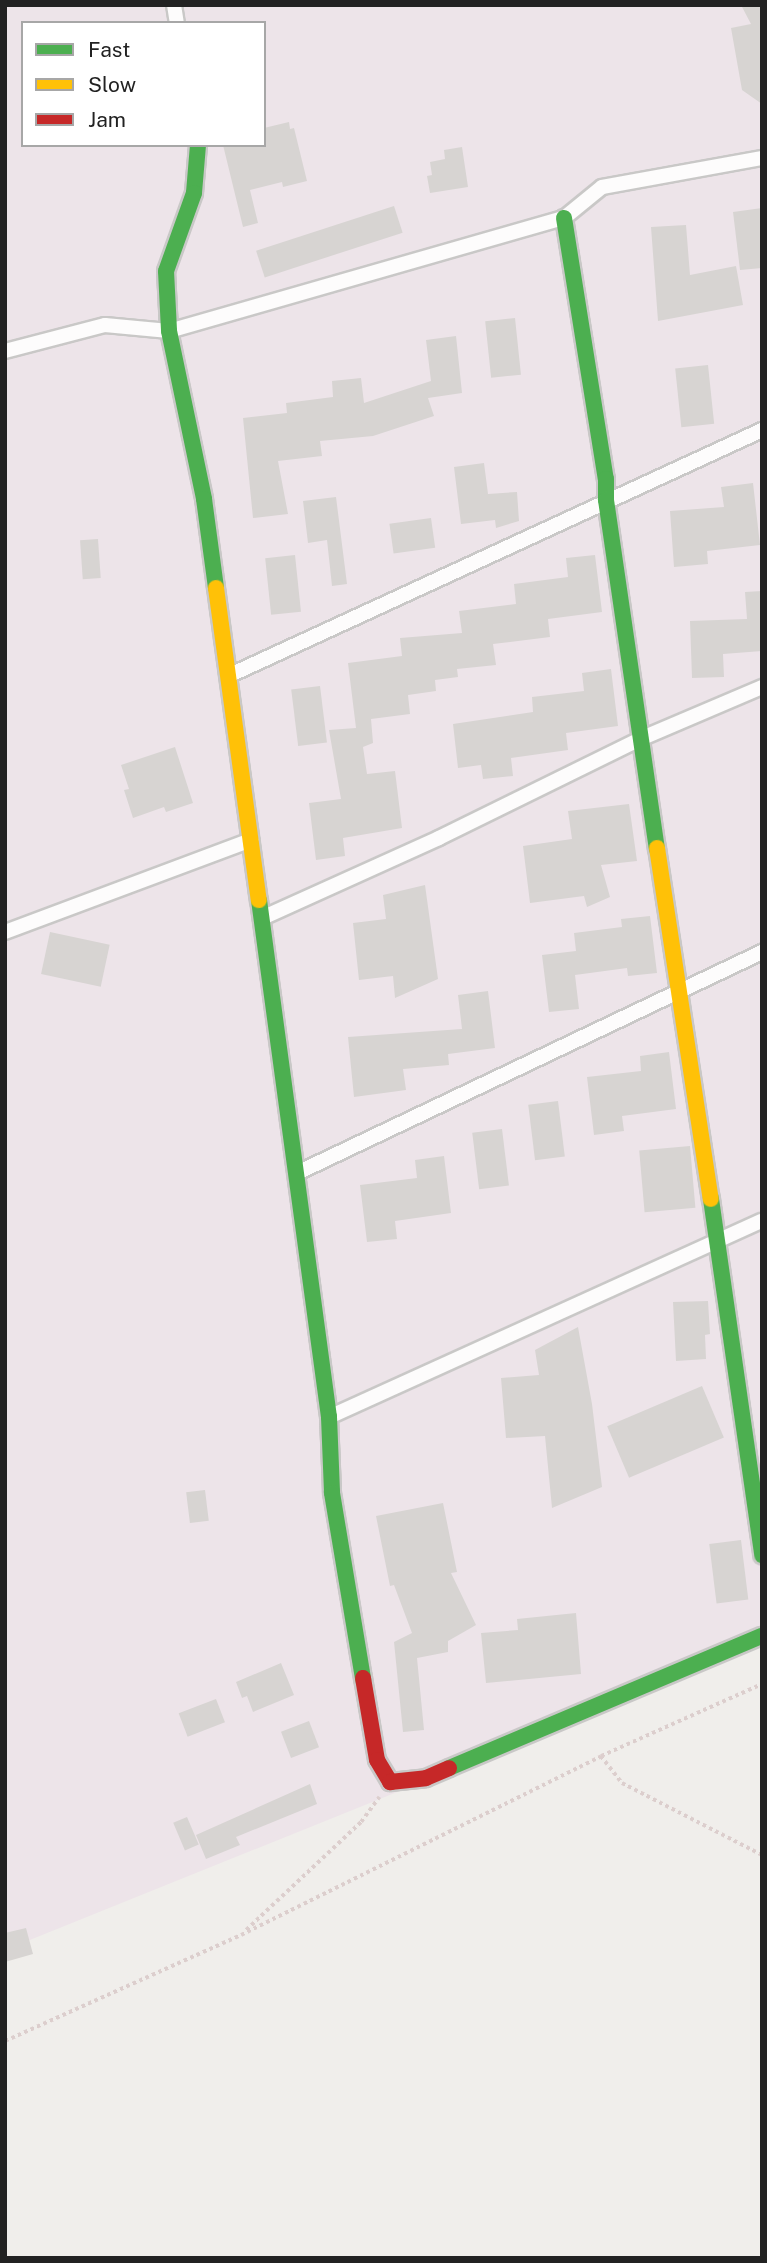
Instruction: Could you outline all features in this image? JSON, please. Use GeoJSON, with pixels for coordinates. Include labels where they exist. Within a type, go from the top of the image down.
{"type":"FeatureCollection","features":[{"type":"Feature","properties":{"kind":"street"},"geometry":{"type":"LineString","coordinates":[[198,147],[194,193],[166,271],[169,331],[204,499],[329,1418],[332,1493],[377,1760],[390,1782],[426,1778],[762,1636]]}},
{"type":"Feature","properties":{"kind":"street"},"geometry":{"type":"LineString","coordinates":[[5,351],[105,325],[169,331],[564,218],[602,187],[762,158]]}},
{"type":"Feature","properties":{"kind":"street"},"geometry":{"type":"LineString","coordinates":[[564,218],[606,479],[606,500],[640,739],[718,1243],[762,1555]]}},
{"type":"Feature","properties":{"kind":"street"},"geometry":{"type":"LineString","coordinates":[[228,676],[762,430]]}},
{"type":"Feature","properties":{"kind":"street"},"geometry":{"type":"LineString","coordinates":[[262,918],[439,838],[640,739],[762,687]]}},
{"type":"Feature","properties":{"kind":"street"},"geometry":{"type":"LineString","coordinates":[[5,932],[251,840]]}},
{"type":"Feature","properties":{"kind":"street"},"geometry":{"type":"LineString","coordinates":[[297,1173],[762,952]]}},
{"type":"Feature","properties":{"kind":"street"},"geometry":{"type":"LineString","coordinates":[[329,1418],[762,1221]]}},
{"type":"Feature","properties":{"kind":"path"},"geometry":{"type":"LineString","coordinates":[[5,2040],[241,1935],[601,1756],[762,1684]]}},
{"type":"Feature","properties":{"kind":"path"},"geometry":{"type":"LineString","coordinates":[[601,1756],[622,1783],[762,1854]]}},
{"type":"Feature","properties":{"kind":"path"},"geometry":{"type":"LineString","coordinates":[[241,1935],[361,1822],[390,1782]]}},
{"type":"Feature","properties":{"kind":"shaded area"},"geometry":{"type":"Polygon","coordinates":[[[5,5],[762,5],[762,1645],[5,1950],[5,5]]]}},
{"type":"Feature","properties":{"kind":"building"},"geometry":{"type":"Polygon","coordinates":[[[741,5],[762,5],[762,104],[742,90],[731,28],[751,24],[741,5]]]}},
{"type":"Feature","properties":{"kind":"building"},"geometry":{"type":"Polygon","coordinates":[[[289,122],[290,129],[294,128],[307,181],[283,187],[282,182],[250,190],[258,223],[243,227],[223,147],[266,147],[266,128],[289,122]]]}},
{"type":"Feature","properties":{"kind":"building"},"geometry":{"type":"Polygon","coordinates":[[[462,147],[468,187],[430,193],[427,176],[432,175],[430,162],[445,159],[444,150],[462,147]]]}},
{"type":"Feature","properties":{"kind":"building"},"geometry":{"type":"Polygon","coordinates":[[[394,206],[403,233],[265,277],[256,251],[394,206]]]}},
{"type":"Feature","properties":{"kind":"building"},"geometry":{"type":"Polygon","coordinates":[[[762,208],[762,268],[740,270],[733,212],[762,208]]]}},
{"type":"Feature","properties":{"kind":"building"},"geometry":{"type":"Polygon","coordinates":[[[686,225],[690,275],[736,266],[743,305],[658,321],[651,227],[686,225]]]}},
{"type":"Feature","properties":{"kind":"building"},"geometry":{"type":"Polygon","coordinates":[[[515,318],[521,375],[491,378],[485,321],[515,318]]]}},
{"type":"Feature","properties":{"kind":"building"},"geometry":{"type":"Polygon","coordinates":[[[456,336],[462,393],[428,398],[434,416],[373,436],[320,441],[322,456],[278,461],[288,514],[253,518],[243,418],[287,413],[286,403],[333,397],[332,381],[361,378],[364,403],[431,381],[426,340],[456,336]]]}},
{"type":"Feature","properties":{"kind":"building"},"geometry":{"type":"Polygon","coordinates":[[[708,365],[714,424],[681,427],[675,368],[708,365]]]}},
{"type":"Feature","properties":{"kind":"building"},"geometry":{"type":"Polygon","coordinates":[[[484,463],[488,494],[517,492],[519,521],[496,528],[495,520],[461,524],[454,467],[484,463]]]}},
{"type":"Feature","properties":{"kind":"building"},"geometry":{"type":"Polygon","coordinates":[[[753,483],[760,545],[707,551],[708,564],[674,567],[670,511],[724,507],[721,487],[753,483]]]}},
{"type":"Feature","properties":{"kind":"building"},"geometry":{"type":"Polygon","coordinates":[[[336,497],[347,584],[332,586],[327,540],[308,543],[303,501],[336,497]]]}},
{"type":"Feature","properties":{"kind":"building"},"geometry":{"type":"Polygon","coordinates":[[[431,518],[435,548],[394,554],[389,524],[431,518]]]}},
{"type":"Feature","properties":{"kind":"building"},"geometry":{"type":"Polygon","coordinates":[[[98,539],[101,578],[83,579],[80,540],[98,539]]]}},
{"type":"Feature","properties":{"kind":"building"},"geometry":{"type":"Polygon","coordinates":[[[295,555],[301,612],[271,615],[265,558],[295,555]]]}},
{"type":"Feature","properties":{"kind":"building"},"geometry":{"type":"Polygon","coordinates":[[[595,555],[602,612],[548,619],[550,637],[493,644],[496,665],[457,669],[458,677],[435,680],[436,691],[408,695],[410,714],[371,719],[373,743],[363,747],[367,774],[395,771],[402,828],[343,838],[345,856],[316,860],[309,803],[341,799],[329,730],[356,728],[348,663],[402,656],[400,638],[462,633],[459,611],[516,604],[514,584],[568,577],[566,558],[595,555]]]}},
{"type":"Feature","properties":{"kind":"building"},"geometry":{"type":"Polygon","coordinates":[[[762,591],[762,651],[723,654],[724,677],[692,678],[690,621],[747,619],[745,592],[762,591]]]}},
{"type":"Feature","properties":{"kind":"building"},"geometry":{"type":"Polygon","coordinates":[[[611,669],[618,726],[566,733],[568,750],[511,758],[513,776],[483,779],[481,765],[458,768],[453,724],[533,712],[532,697],[584,691],[582,673],[611,669]]]}},
{"type":"Feature","properties":{"kind":"building"},"geometry":{"type":"Polygon","coordinates":[[[320,686],[327,743],[298,746],[291,690],[320,686]]]}},
{"type":"Feature","properties":{"kind":"building"},"geometry":{"type":"Polygon","coordinates":[[[175,747],[193,803],[166,812],[164,807],[133,818],[124,790],[129,789],[121,765],[175,747]]]}},
{"type":"Feature","properties":{"kind":"building"},"geometry":{"type":"Polygon","coordinates":[[[629,804],[637,861],[601,865],[610,897],[587,907],[584,896],[530,903],[523,846],[572,839],[568,811],[629,804]]]}},
{"type":"Feature","properties":{"kind":"building"},"geometry":{"type":"Polygon","coordinates":[[[425,885],[438,979],[395,998],[393,976],[359,980],[353,923],[386,919],[383,895],[425,885]]]}},
{"type":"Feature","properties":{"kind":"building"},"geometry":{"type":"Polygon","coordinates":[[[650,916],[657,973],[628,976],[627,968],[575,975],[579,1009],[549,1012],[542,955],[576,951],[574,933],[622,927],[621,919],[650,916]]]}},
{"type":"Feature","properties":{"kind":"building"},"geometry":{"type":"Polygon","coordinates":[[[50,932],[110,945],[101,987],[41,974],[50,932]]]}},
{"type":"Feature","properties":{"kind":"building"},"geometry":{"type":"Polygon","coordinates":[[[488,991],[495,1048],[448,1054],[449,1065],[403,1069],[406,1090],[354,1097],[348,1037],[462,1029],[458,995],[488,991]]]}},
{"type":"Feature","properties":{"kind":"building"},"geometry":{"type":"Polygon","coordinates":[[[669,1052],[676,1109],[622,1116],[624,1131],[594,1135],[587,1077],[641,1071],[640,1056],[669,1052]]]}},
{"type":"Feature","properties":{"kind":"building"},"geometry":{"type":"Polygon","coordinates":[[[558,1101],[565,1157],[535,1160],[528,1105],[558,1101]]]}},
{"type":"Feature","properties":{"kind":"building"},"geometry":{"type":"Polygon","coordinates":[[[502,1129],[509,1186],[479,1189],[472,1133],[502,1129]]]}},
{"type":"Feature","properties":{"kind":"building"},"geometry":{"type":"Polygon","coordinates":[[[690,1146],[695,1208],[645,1212],[639,1150],[690,1146]]]}},
{"type":"Feature","properties":{"kind":"building"},"geometry":{"type":"Polygon","coordinates":[[[444,1156],[451,1213],[395,1221],[397,1239],[367,1242],[360,1185],[417,1178],[415,1160],[444,1156]]]}},
{"type":"Feature","properties":{"kind":"building"},"geometry":{"type":"Polygon","coordinates":[[[708,1301],[710,1334],[705,1335],[706,1359],[676,1361],[673,1302],[708,1301]]]}},
{"type":"Feature","properties":{"kind":"building"},"geometry":{"type":"Polygon","coordinates":[[[578,1327],[592,1404],[602,1487],[552,1508],[545,1436],[506,1438],[501,1378],[539,1375],[535,1350],[578,1327]]]}},
{"type":"Feature","properties":{"kind":"building"},"geometry":{"type":"Polygon","coordinates":[[[702,1386],[724,1438],[629,1478],[607,1426],[702,1386]]]}},
{"type":"Feature","properties":{"kind":"building"},"geometry":{"type":"Polygon","coordinates":[[[205,1490],[209,1521],[190,1523],[186,1492],[205,1490]]]}},
{"type":"Feature","properties":{"kind":"building"},"geometry":{"type":"Polygon","coordinates":[[[443,1503],[457,1572],[451,1573],[476,1625],[448,1641],[448,1652],[417,1658],[424,1730],[403,1732],[394,1642],[412,1633],[394,1585],[390,1586],[376,1516],[443,1503]]]}},
{"type":"Feature","properties":{"kind":"building"},"geometry":{"type":"Polygon","coordinates":[[[741,1540],[748,1600],[717,1603],[709,1544],[741,1540]]]}},
{"type":"Feature","properties":{"kind":"building"},"geometry":{"type":"Polygon","coordinates":[[[576,1613],[581,1674],[486,1683],[481,1633],[518,1630],[517,1619],[576,1613]]]}},
{"type":"Feature","properties":{"kind":"building"},"geometry":{"type":"Polygon","coordinates":[[[281,1663],[294,1695],[253,1712],[247,1696],[242,1698],[236,1682],[281,1663]]]}},
{"type":"Feature","properties":{"kind":"building"},"geometry":{"type":"Polygon","coordinates":[[[216,1699],[225,1722],[188,1737],[179,1713],[216,1699]]]}},
{"type":"Feature","properties":{"kind":"building"},"geometry":{"type":"Polygon","coordinates":[[[309,1721],[319,1747],[291,1758],[281,1732],[309,1721]]]}},
{"type":"Feature","properties":{"kind":"building"},"geometry":{"type":"Polygon","coordinates":[[[310,1784],[317,1804],[236,1837],[240,1845],[206,1859],[196,1835],[310,1784]]]}},
{"type":"Feature","properties":{"kind":"building"},"geometry":{"type":"Polygon","coordinates":[[[187,1817],[199,1845],[185,1850],[173,1823],[187,1817]]]}},
{"type":"Feature","properties":{"kind":"building"},"geometry":{"type":"Polygon","coordinates":[[[26,1928],[33,1954],[5,1962],[5,1933],[26,1928]]]}},
{"type":"Feature","properties":{"kind":"traffic: fast"},"geometry":{"type":"LineString","coordinates":[[198,147],[194,193],[166,271],[169,331],[204,499],[216,588]]}},
{"type":"Feature","properties":{"kind":"traffic: fast"},"geometry":{"type":"LineString","coordinates":[[564,218],[606,479],[606,500],[657,848]]}},
{"type":"Feature","properties":{"kind":"traffic: fast"},"geometry":{"type":"LineString","coordinates":[[259,900],[329,1417],[332,1493],[363,1678]]}},
{"type":"Feature","properties":{"kind":"traffic: fast"},"geometry":{"type":"LineString","coordinates":[[711,1199],[762,1555]]}},
{"type":"Feature","properties":{"kind":"traffic: fast"},"geometry":{"type":"LineString","coordinates":[[449,1768],[762,1636]]}},
{"type":"Feature","properties":{"kind":"traffic: slow"},"geometry":{"type":"LineString","coordinates":[[216,588],[259,900]]}},
{"type":"Feature","properties":{"kind":"traffic: slow"},"geometry":{"type":"LineString","coordinates":[[657,848],[711,1199]]}},
{"type":"Feature","properties":{"kind":"traffic: jam"},"geometry":{"type":"LineString","coordinates":[[363,1678],[377,1760],[390,1782],[426,1778],[449,1768]]}}]}
